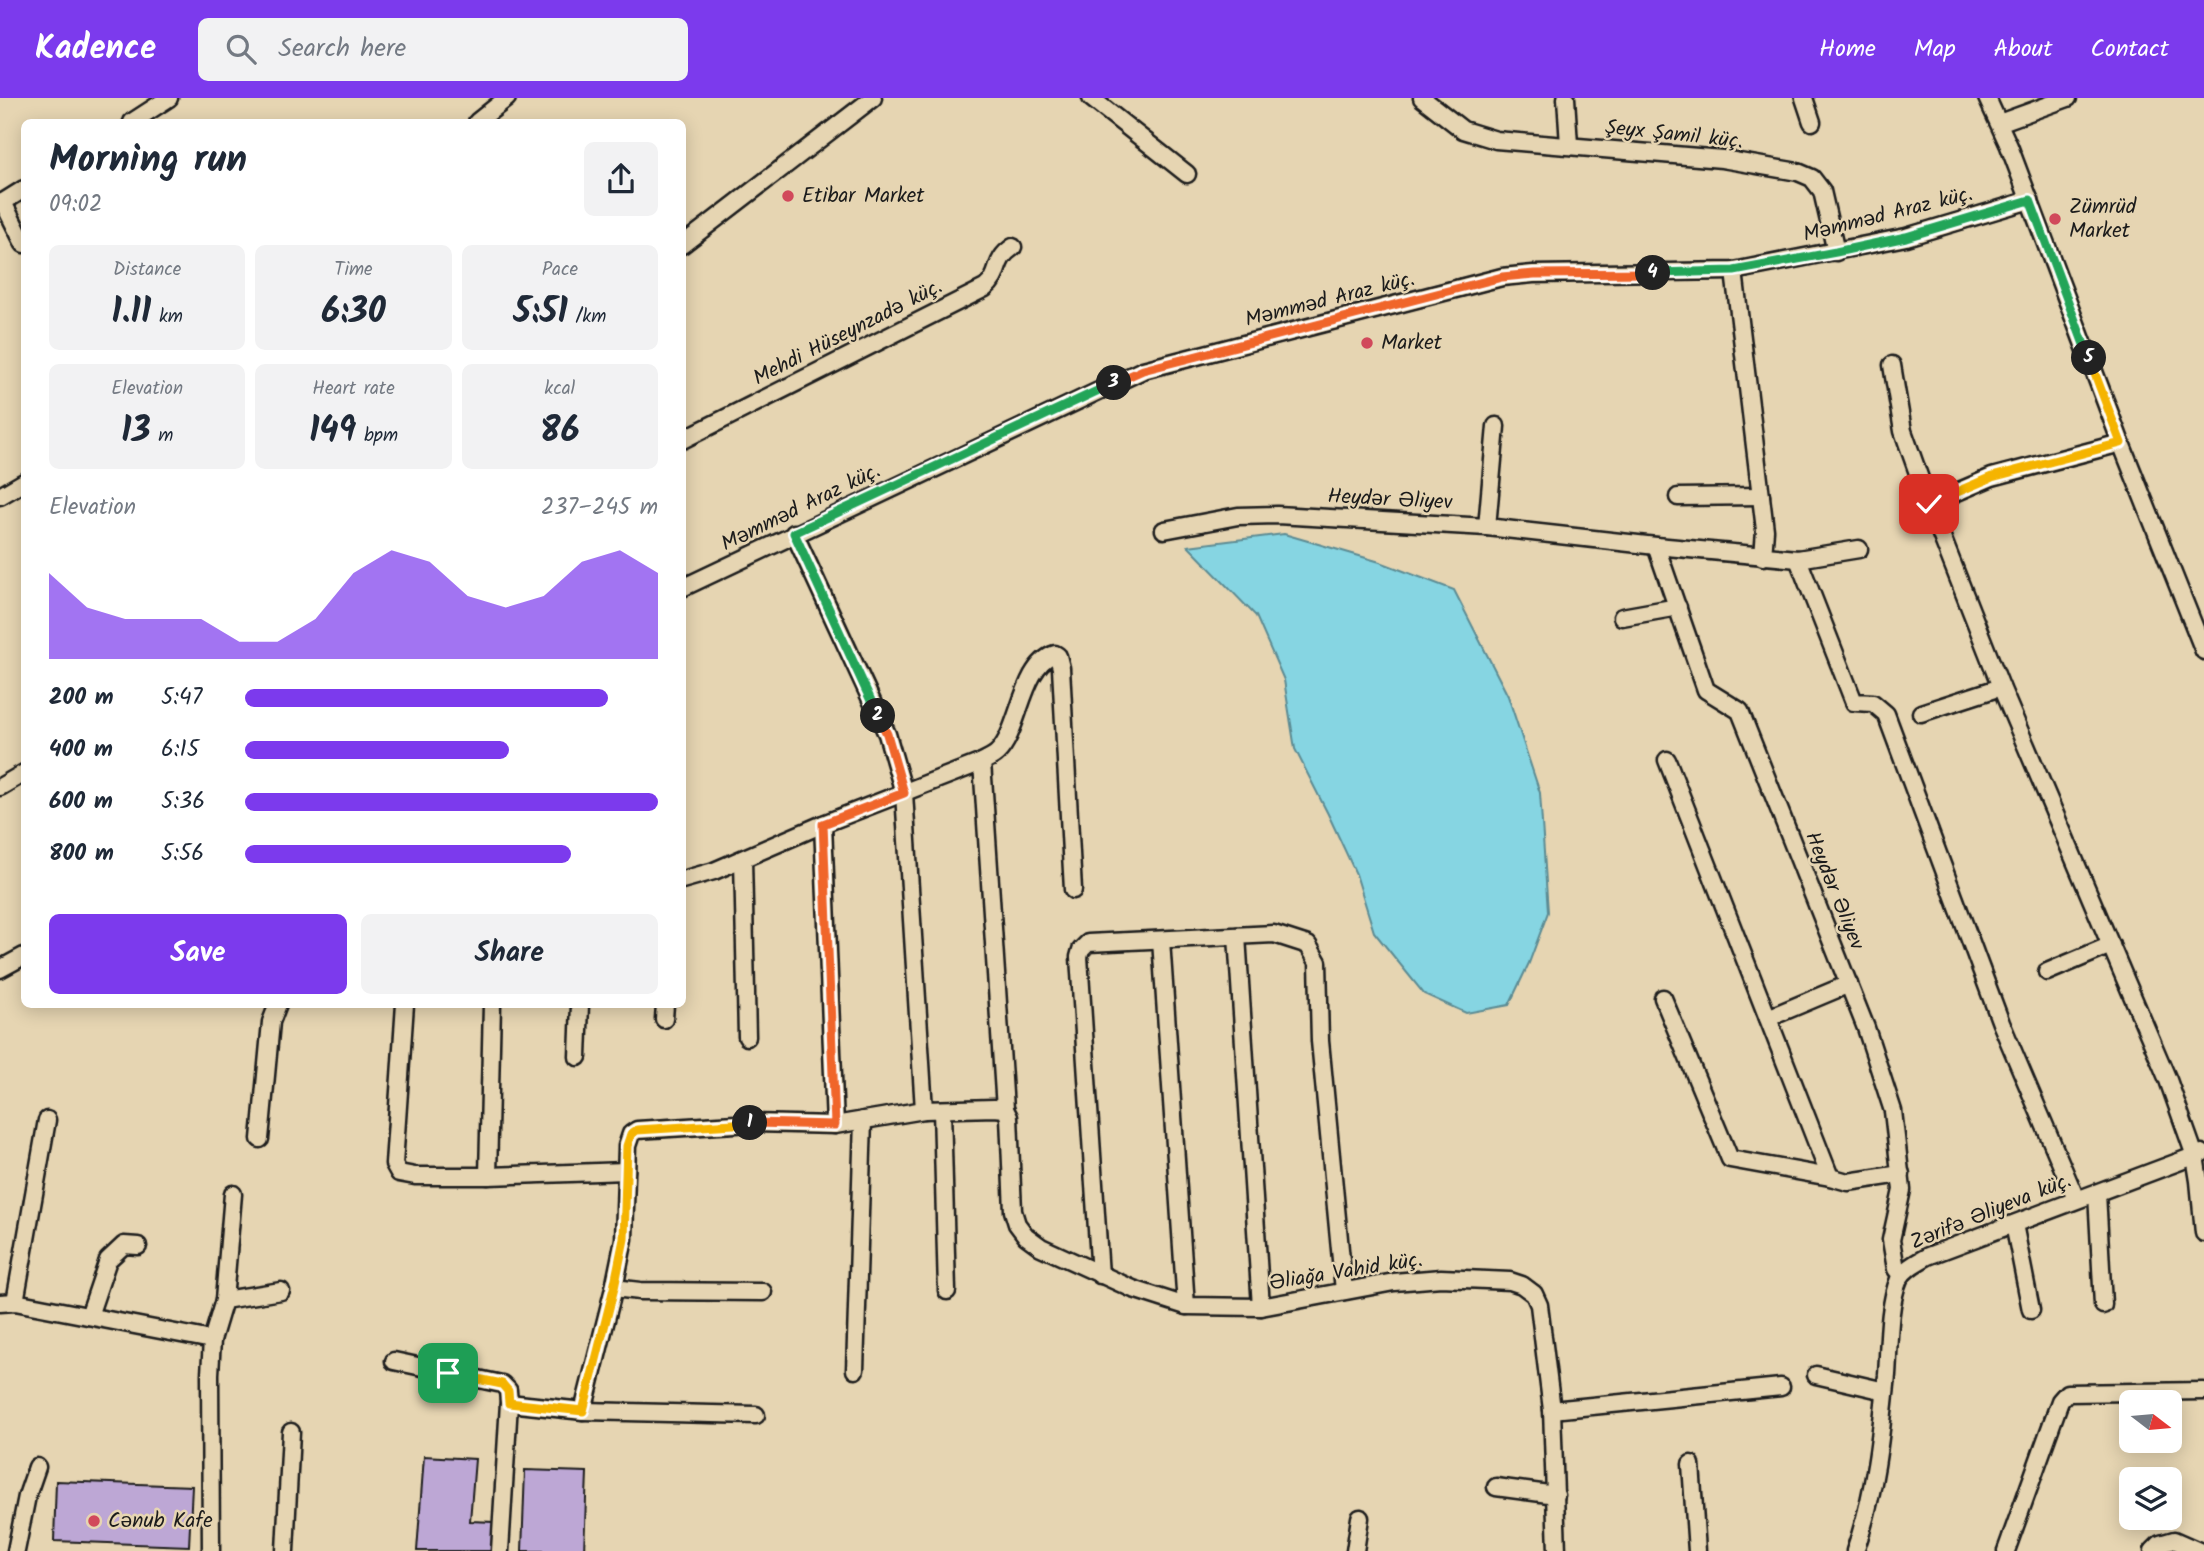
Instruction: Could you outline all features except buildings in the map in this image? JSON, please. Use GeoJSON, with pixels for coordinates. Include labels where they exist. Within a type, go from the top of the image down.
{"type":"FeatureCollection","features":[{"type":"Feature","properties":{"kind":"street"},"geometry":{"type":"LineString","coordinates":[[137,119],[169,98]]}},
{"type":"Feature","properties":{"kind":"street"},"geometry":{"type":"LineString","coordinates":[[481,119],[507,98]]}},
{"type":"Feature","properties":{"kind":"street"},"geometry":{"type":"LineString","coordinates":[[686,242],[873,98]]}},
{"type":"Feature","properties":{"kind":"street"},"geometry":{"type":"LineString","coordinates":[[1091,98],[1187,174]]}},
{"type":"Feature","properties":{"kind":"street","name":"Şeyx Şamil küç."},"geometry":{"type":"LineString","coordinates":[[1422,98],[1451,122],[1477,136],[1722,159],[1798,172],[1812,178],[1822,191],[1836,252]]}},
{"type":"Feature","properties":{"kind":"street"},"geometry":{"type":"LineString","coordinates":[[1566,98],[1569,145]]}},
{"type":"Feature","properties":{"kind":"street"},"geometry":{"type":"LineString","coordinates":[[1804,98],[1812,122]]}},
{"type":"Feature","properties":{"kind":"street"},"geometry":{"type":"LineString","coordinates":[[1987,98],[2030,200],[2121,443],[2204,651]]}},
{"type":"Feature","properties":{"kind":"street"},"geometry":{"type":"LineString","coordinates":[[1999,123],[2068,98]]}},
{"type":"Feature","properties":{"kind":"street"},"geometry":{"type":"LineString","coordinates":[[21,191],[2,203],[21,238]]}},
{"type":"Feature","properties":{"kind":"street","name":"Məmməd Araz küç."},"geometry":{"type":"LineString","coordinates":[[686,586],[1143,370],[1502,277],[1534,274],[1734,271],[1906,237],[2030,200]]}},
{"type":"Feature","properties":{"kind":"street","name":"Mehdi Hüseynzadə küç."},"geometry":{"type":"LineString","coordinates":[[686,438],[985,288],[993,281],[1002,254],[1013,247]]}},
{"type":"Feature","properties":{"kind":"street"},"geometry":{"type":"LineString","coordinates":[[1734,271],[1765,530],[1763,557]]}},
{"type":"Feature","properties":{"kind":"street"},"geometry":{"type":"LineString","coordinates":[[1892,365],[1903,431],[1929,504],[2001,687],[2199,1154],[2204,1233]]}},
{"type":"Feature","properties":{"kind":"street"},"geometry":{"type":"LineString","coordinates":[[1487,527],[1496,426]]}},
{"type":"Feature","properties":{"kind":"street"},"geometry":{"type":"LineString","coordinates":[[1929,504],[1992,477],[2121,443]]}},
{"type":"Feature","properties":{"kind":"street"},"geometry":{"type":"LineString","coordinates":[[0,496],[21,484]]}},
{"type":"Feature","properties":{"kind":"street"},"geometry":{"type":"LineString","coordinates":[[1678,497],[1761,496]]}},
{"type":"Feature","properties":{"kind":"street","name":"Heydər Əliyev"},"geometry":{"type":"LineString","coordinates":[[1164,530],[1238,516],[1277,514],[1487,527],[1763,557],[1798,559],[1859,549]]}},
{"type":"Feature","properties":{"kind":"street"},"geometry":{"type":"LineString","coordinates":[[794,533],[887,734],[904,793],[924,1110]]}},
{"type":"Feature","properties":{"kind":"street","name":"Heydər Əliyev"},"geometry":{"type":"LineString","coordinates":[[1656,547],[1706,690],[1740,711],[1849,984],[1893,1111],[1902,1190],[1891,1240],[1896,1269],[1901,1275]]}},
{"type":"Feature","properties":{"kind":"street"},"geometry":{"type":"LineString","coordinates":[[1798,559],[1854,702],[1873,703],[1886,714],[2001,1023],[2076,1199]]}},
{"type":"Feature","properties":{"kind":"street"},"geometry":{"type":"LineString","coordinates":[[1622,617],[1678,607]]}},
{"type":"Feature","properties":{"kind":"street"},"geometry":{"type":"LineString","coordinates":[[686,879],[714,871],[823,824],[982,762],[997,753],[1005,741],[1030,681],[1051,654],[1058,656],[1061,668],[1073,890]]}},
{"type":"Feature","properties":{"kind":"street"},"geometry":{"type":"LineString","coordinates":[[1921,713],[2001,687]]}},
{"type":"Feature","properties":{"kind":"street"},"geometry":{"type":"LineString","coordinates":[[1667,760],[1830,1177]]}},
{"type":"Feature","properties":{"kind":"street","name":"Əliağa Vahid küç."},"geometry":{"type":"LineString","coordinates":[[982,762],[1005,1109],[1009,1117],[1013,1210],[1017,1224],[1026,1236],[1041,1247],[1078,1266],[1160,1299],[1186,1306],[1261,1307],[1394,1282],[1441,1278],[1510,1281],[1522,1285],[1534,1294],[1539,1305],[1552,1410],[1557,1551]]}},
{"type":"Feature","properties":{"kind":"street"},"geometry":{"type":"LineString","coordinates":[[0,787],[21,775]]}},
{"type":"Feature","properties":{"kind":"street"},"geometry":{"type":"LineString","coordinates":[[823,824],[835,1125]]}},
{"type":"Feature","properties":{"kind":"street"},"geometry":{"type":"LineString","coordinates":[[743,859],[747,1037]]}},
{"type":"Feature","properties":{"kind":"street"},"geometry":{"type":"LineString","coordinates":[[1100,1275],[1079,957],[1081,950],[1088,943],[1273,934],[1307,946],[1318,962],[1320,1041],[1344,1291]]}},
{"type":"Feature","properties":{"kind":"street"},"geometry":{"type":"LineString","coordinates":[[1237,936],[1261,1307]]}},
{"type":"Feature","properties":{"kind":"street"},"geometry":{"type":"LineString","coordinates":[[1161,940],[1186,1306]]}},
{"type":"Feature","properties":{"kind":"street"},"geometry":{"type":"LineString","coordinates":[[2047,972],[2110,945]]}},
{"type":"Feature","properties":{"kind":"street"},"geometry":{"type":"LineString","coordinates":[[0,969],[21,958]]}},
{"type":"Feature","properties":{"kind":"street"},"geometry":{"type":"LineString","coordinates":[[1768,1018],[1849,984]]}},
{"type":"Feature","properties":{"kind":"street"},"geometry":{"type":"LineString","coordinates":[[1663,998],[1730,1158],[1848,1182],[1901,1174]]}},
{"type":"Feature","properties":{"kind":"street"},"geometry":{"type":"LineString","coordinates":[[260,1139],[271,1021],[276,1008]]}},
{"type":"Feature","properties":{"kind":"street"},"geometry":{"type":"LineString","coordinates":[[405,1008],[394,1164],[399,1173],[415,1176],[488,1176],[626,1171]]}},
{"type":"Feature","properties":{"kind":"street"},"geometry":{"type":"LineString","coordinates":[[488,1176],[492,1008]]}},
{"type":"Feature","properties":{"kind":"street"},"geometry":{"type":"LineString","coordinates":[[578,1057],[580,1008]]}},
{"type":"Feature","properties":{"kind":"street"},"geometry":{"type":"LineString","coordinates":[[583,1411],[624,1239],[627,1146],[631,1134],[637,1130],[752,1123],[835,1125],[924,1110],[1005,1109]]}},
{"type":"Feature","properties":{"kind":"street"},"geometry":{"type":"LineString","coordinates":[[942,1110],[947,1291]]}},
{"type":"Feature","properties":{"kind":"street"},"geometry":{"type":"LineString","coordinates":[[47,1120],[8,1302],[212,1340]]}},
{"type":"Feature","properties":{"kind":"street"},"geometry":{"type":"LineString","coordinates":[[855,1370],[863,1120]]}},
{"type":"Feature","properties":{"kind":"street","name":"Zərifə Əliyeva küç."},"geometry":{"type":"LineString","coordinates":[[1855,1551],[1873,1486],[1894,1297],[1901,1275],[1928,1256],[2199,1154]]}},
{"type":"Feature","properties":{"kind":"street"},"geometry":{"type":"LineString","coordinates":[[2097,1193],[2103,1305]]}},
{"type":"Feature","properties":{"kind":"street"},"geometry":{"type":"LineString","coordinates":[[211,1551],[209,1374],[212,1340],[224,1300],[233,1194]]}},
{"type":"Feature","properties":{"kind":"street"},"geometry":{"type":"LineString","coordinates":[[2014,1223],[2031,1310]]}},
{"type":"Feature","properties":{"kind":"street"},"geometry":{"type":"LineString","coordinates":[[89,1316],[108,1259],[124,1245],[138,1246]]}},
{"type":"Feature","properties":{"kind":"street"},"geometry":{"type":"LineString","coordinates":[[614,1288],[640,1291],[764,1292]]}},
{"type":"Feature","properties":{"kind":"street"},"geometry":{"type":"LineString","coordinates":[[224,1300],[281,1291]]}},
{"type":"Feature","properties":{"kind":"street"},"geometry":{"type":"LineString","coordinates":[[394,1362],[502,1384],[508,1391],[500,1551]]}},
{"type":"Feature","properties":{"kind":"street"},"geometry":{"type":"LineString","coordinates":[[1816,1375],[1885,1391]]}},
{"type":"Feature","properties":{"kind":"street"},"geometry":{"type":"LineString","coordinates":[[1552,1410],[1781,1387]]}},
{"type":"Feature","properties":{"kind":"street"},"geometry":{"type":"LineString","coordinates":[[2006,1551],[2060,1401],[2067,1393],[2204,1391]]}},
{"type":"Feature","properties":{"kind":"street"},"geometry":{"type":"LineString","coordinates":[[509,1403],[583,1411],[756,1415]]}},
{"type":"Feature","properties":{"kind":"street"},"geometry":{"type":"LineString","coordinates":[[285,1551],[290,1432]]}},
{"type":"Feature","properties":{"kind":"street"},"geometry":{"type":"LineString","coordinates":[[1691,1464],[1697,1551]]}},
{"type":"Feature","properties":{"kind":"street"},"geometry":{"type":"LineString","coordinates":[[16,1551],[27,1496],[37,1467]]}},
{"type":"Feature","properties":{"kind":"street"},"geometry":{"type":"LineString","coordinates":[[1496,1487],[1556,1494]]}},
{"type":"Feature","properties":{"kind":"street"},"geometry":{"type":"LineString","coordinates":[[1355,1551],[1360,1518]]}},
{"type":"Feature","properties":{"kind":"street"},"geometry":{"type":"LineString","coordinates":[[2153,1551],[2160,1544],[2174,1540],[2199,1551]]}},
{"type":"Feature","properties":{"kind":"water"},"geometry":{"type":"Polygon","coordinates":[[[1284,534],[1380,562],[1454,590],[1508,696],[1540,793],[1548,912],[1529,963],[1509,1005],[1466,1013],[1424,994],[1374,932],[1356,874],[1295,749],[1284,680],[1256,616],[1188,546],[1284,534]]]}},
{"type":"Feature","properties":{"kind":"place","name":"Etibar Market"},"geometry":{"type":"Point","coordinates":[788,196]}},
{"type":"Feature","properties":{"kind":"place","name":"Zümrüd Market"},"geometry":{"type":"Point","coordinates":[2055,219]}},
{"type":"Feature","properties":{"kind":"place","name":"Market"},"geometry":{"type":"Point","coordinates":[1367,343]}},
{"type":"Feature","properties":{"kind":"place","name":"Cənub Kafe"},"geometry":{"type":"Point","coordinates":[94,1521]}},
{"type":"Feature","properties":{"kind":"route"},"geometry":{"type":"LineString","coordinates":[[448,1373],[502,1384],[508,1391],[509,1403],[583,1411],[624,1239],[627,1146],[631,1134],[637,1130],[752,1123],[835,1125],[823,824],[904,793],[887,734],[794,533],[1143,370],[1502,277],[1534,274],[1734,271],[1906,237],[2030,200],[2121,443],[1992,477],[1929,504]]}}]}
